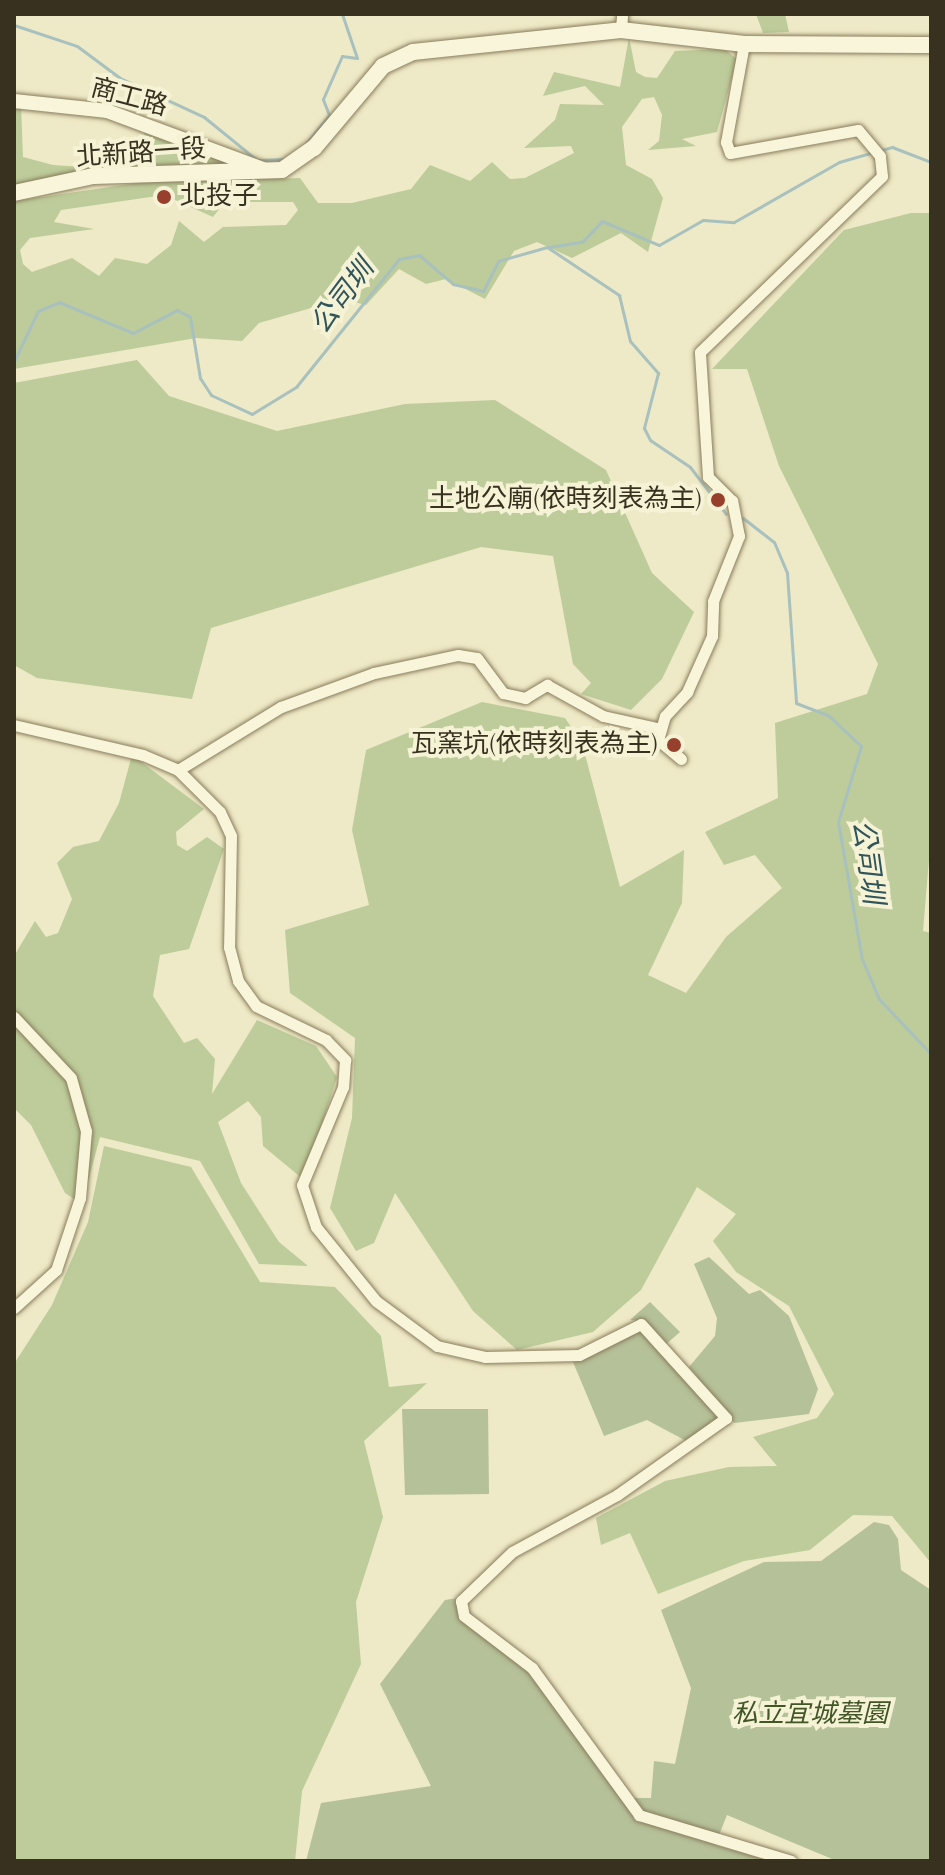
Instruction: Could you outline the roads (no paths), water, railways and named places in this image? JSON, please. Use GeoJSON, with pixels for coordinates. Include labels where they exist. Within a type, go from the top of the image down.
{"type":"FeatureCollection","features":[{"type":"Feature","properties":{"kind":"main road"},"geometry":{"type":"LineString","coordinates":[[273,173],[300,163],[383,66],[413,52],[622,22],[744,44],[931,45]]}},
{"type":"Feature","properties":{"kind":"main road","name":"北新路一段"},"geometry":{"type":"LineString","coordinates":[[14,193],[108,175],[273,173]]}},
{"type":"Feature","properties":{"kind":"street"},"geometry":{"type":"LineString","coordinates":[[681,759],[658,740],[661,729],[712,636],[713,601],[739,536],[732,501],[708,477],[700,352],[796,262],[815,234],[871,190],[882,176],[877,152],[858,130],[841,130],[740,156],[730,153],[726,142],[744,44]]}},
{"type":"Feature","properties":{"kind":"street","name":"商工路"},"geometry":{"type":"LineString","coordinates":[[14,101],[107,111],[273,173]]}},
{"type":"Feature","properties":{"kind":"street"},"geometry":{"type":"LineString","coordinates":[[178,770],[281,707],[374,673],[458,655],[477,658],[503,693],[525,698],[547,685],[603,716],[661,729]]}},
{"type":"Feature","properties":{"kind":"street"},"geometry":{"type":"LineString","coordinates":[[14,725],[178,770],[220,812],[231,836],[229,947],[238,981],[256,1006],[326,1040],[345,1060],[343,1087],[302,1185],[316,1227],[343,1265],[410,1332],[485,1357],[579,1355],[641,1324],[726,1418],[656,1470],[487,1571],[461,1601],[464,1616],[532,1668],[639,1815],[791,1861]]}},
{"type":"Feature","properties":{"kind":"street"},"geometry":{"type":"LineString","coordinates":[[14,1017],[71,1078],[86,1131],[80,1198],[56,1270],[14,1308]]}},
{"type":"Feature","properties":{"kind":"waterway","name":"公司圳"},"geometry":{"type":"LineString","coordinates":[[304,146],[329,115],[323,99],[342,56],[357,58],[342,14]]}},
{"type":"Feature","properties":{"kind":"waterway","name":"公司圳"},"geometry":{"type":"LineString","coordinates":[[14,25],[77,46],[120,78],[204,117],[257,160],[285,159]]}},
{"type":"Feature","properties":{"kind":"waterway"},"geometry":{"type":"LineString","coordinates":[[878,151],[892,147],[931,162]]}},
{"type":"Feature","properties":{"kind":"waterway"},"geometry":{"type":"LineString","coordinates":[[549,247],[582,242],[602,221],[659,245],[703,220],[734,222],[839,162],[871,153]]}},
{"type":"Feature","properties":{"kind":"waterway","name":"公司圳"},"geometry":{"type":"LineString","coordinates":[[14,361],[38,311],[59,302],[133,333],[177,310],[190,317],[200,378],[211,395],[252,414],[296,387],[399,259],[419,255],[453,284],[483,291],[498,261],[547,247],[619,295],[630,341],[658,373],[644,428],[650,440],[690,467],[726,514]]}},
{"type":"Feature","properties":{"kind":"waterway","name":"公司圳"},"geometry":{"type":"LineString","coordinates":[[743,518],[774,542],[787,573],[796,703],[828,715],[861,746],[838,822],[862,959],[879,999],[931,1054]]}},
{"type":"Feature","properties":{"kind":"place","name":"北投子"},"geometry":{"type":"Point","coordinates":[164,197]}},
{"type":"Feature","properties":{"kind":"place","name":"土地公廟(依時刻表為主)"},"geometry":{"type":"Point","coordinates":[718,500]}},
{"type":"Feature","properties":{"kind":"place","name":"瓦窯坑(依時刻表為主)"},"geometry":{"type":"Point","coordinates":[674,745]}},
{"type":"Feature","properties":{"kind":"park label","name":"私立宜城墓園"},"geometry":{"type":"Point","coordinates":[810,1715]}}]}
